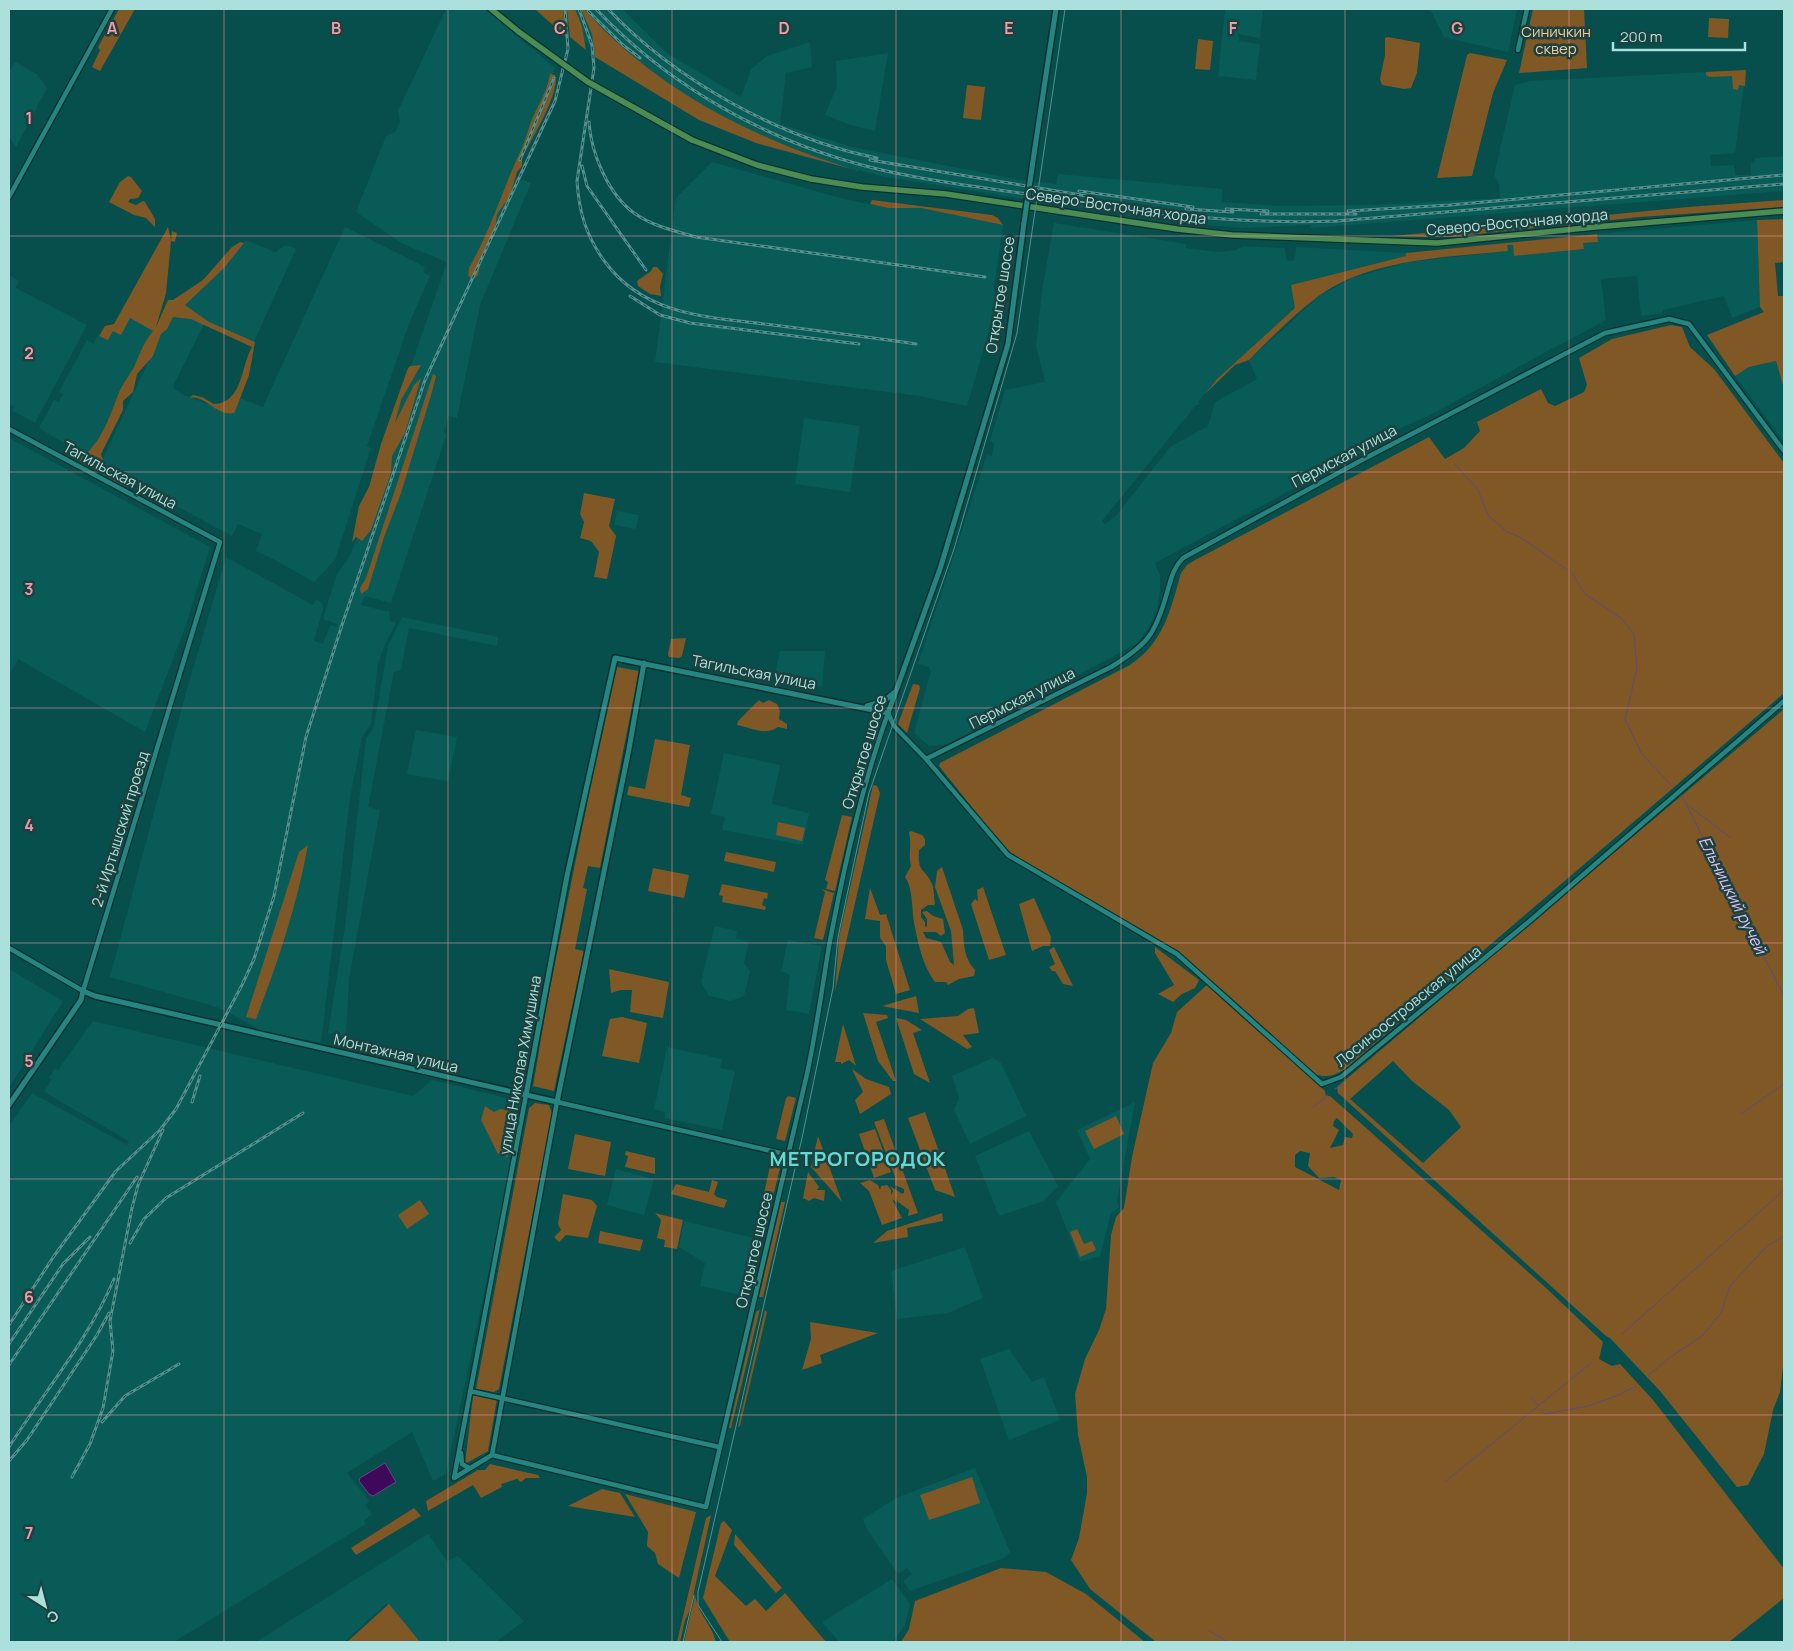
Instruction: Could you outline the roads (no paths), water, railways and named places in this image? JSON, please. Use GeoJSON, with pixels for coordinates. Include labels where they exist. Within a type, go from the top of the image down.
{"type":"FeatureCollection","features":[{"type":"Feature","properties":{"kind":"main road","name":"Северо-Восточная хорда"},"geometry":{"type":"LineString","coordinates":[[491,9],[545,52],[588,82],[692,140],[757,165],[810,179],[862,187],[946,194],[1177,229],[1232,235],[1437,243],[1604,226],[1784,212]]}},
{"type":"Feature","properties":{"kind":"main road","name":"Открытое шоссе"},"geometry":{"type":"LineString","coordinates":[[888,713],[940,569],[1008,344],[1056,9]]}},
{"type":"Feature","properties":{"kind":"main road","name":"Тагильская улица"},"geometry":{"type":"LineString","coordinates":[[615,658],[862,706],[888,713]]}},
{"type":"Feature","properties":{"kind":"main road","name":"улица Николая Химушина"},"geometry":{"type":"LineString","coordinates":[[526,1095],[568,876],[615,658]]}},
{"type":"Feature","properties":{"kind":"main road"},"geometry":{"type":"LineString","coordinates":[[557,1102],[630,749],[644,663]]}},
{"type":"Feature","properties":{"kind":"main road"},"geometry":{"type":"LineString","coordinates":[[862,706],[878,704],[896,692]]}},
{"type":"Feature","properties":{"kind":"main road","name":"Монтажная улица"},"geometry":{"type":"LineString","coordinates":[[84,991],[95,996],[203,1022],[557,1102]]}},
{"type":"Feature","properties":{"kind":"main road","name":"2-й Иртышский проезд"},"geometry":{"type":"LineString","coordinates":[[9,1105],[81,1000],[84,991]]}},
{"type":"Feature","properties":{"kind":"street"},"geometry":{"type":"LineString","coordinates":[[9,197],[112,9]]}},
{"type":"Feature","properties":{"kind":"street"},"geometry":{"type":"LineString","coordinates":[[1518,50],[1527,9]]}},
{"type":"Feature","properties":{"kind":"street","name":"Пермская улица"},"geometry":{"type":"LineString","coordinates":[[926,759],[1103,671],[1136,652],[1149,638],[1156,626],[1173,570],[1183,558],[1360,461],[1609,331],[1669,319],[1689,324],[1784,451]]}},
{"type":"Feature","properties":{"kind":"street","name":"Тагильская улица"},"geometry":{"type":"LineString","coordinates":[[9,429],[220,542]]}},
{"type":"Feature","properties":{"kind":"street","name":"2-й Иртышский проезд"},"geometry":{"type":"LineString","coordinates":[[84,991],[220,542]]}},
{"type":"Feature","properties":{"kind":"street","name":"Лосиноостровская улица"},"geometry":{"type":"LineString","coordinates":[[888,713],[894,726],[926,759],[1008,855],[1177,954],[1322,1084],[1341,1077],[1525,925],[1784,701]]}},
{"type":"Feature","properties":{"kind":"street","name":"Открытое шоссе"},"geometry":{"type":"LineString","coordinates":[[492,1454],[706,1507],[789,1155],[816,1030],[830,945],[857,816],[872,759],[888,713]]}},
{"type":"Feature","properties":{"kind":"street","name":"Монтажная улица"},"geometry":{"type":"LineString","coordinates":[[9,948],[84,991]]}},
{"type":"Feature","properties":{"kind":"street","name":"улица Николая Химушина"},"geometry":{"type":"LineString","coordinates":[[470,1468],[454,1478],[526,1095]]}},
{"type":"Feature","properties":{"kind":"street"},"geometry":{"type":"LineString","coordinates":[[461,1444],[462,1464],[465,1468],[470,1468],[492,1454],[501,1397],[557,1102]]}},
{"type":"Feature","properties":{"kind":"street","name":"Монтажная улица"},"geometry":{"type":"LineString","coordinates":[[557,1102],[789,1155]]}},
{"type":"Feature","properties":{"kind":"street"},"geometry":{"type":"LineString","coordinates":[[470,1391],[720,1447]]}},
{"type":"Feature","properties":{"kind":"waterway","name":"Ельницкий ручей"},"geometry":{"type":"LineString","coordinates":[[1455,464],[1478,490],[1488,515],[1507,532],[1520,537],[1566,569]]}},
{"type":"Feature","properties":{"kind":"waterway","name":"Ельницкий ручей"},"geometry":{"type":"LineString","coordinates":[[1572,573],[1585,594],[1622,619],[1634,634],[1637,668],[1625,719],[1642,754],[1671,785]]}},
{"type":"Feature","properties":{"kind":"waterway","name":"Ельницкий ручей"},"geometry":{"type":"LineString","coordinates":[[1681,794],[1784,996]]}},
{"type":"Feature","properties":{"kind":"waterway"},"geometry":{"type":"LineString","coordinates":[[1688,805],[1731,838]]}},
{"type":"Feature","properties":{"kind":"waterway"},"geometry":{"type":"LineString","coordinates":[[1741,1114],[1784,1084]]}},
{"type":"Feature","properties":{"kind":"waterway"},"geometry":{"type":"LineString","coordinates":[[1335,1089],[1342,1085]]}},
{"type":"Feature","properties":{"kind":"waterway"},"geometry":{"type":"LineString","coordinates":[[1313,1107],[1328,1095]]}},
{"type":"Feature","properties":{"kind":"waterway"},"geometry":{"type":"LineString","coordinates":[[1622,1334],[1784,1190]]}},
{"type":"Feature","properties":{"kind":"waterway"},"geometry":{"type":"LineString","coordinates":[[1649,1375],[1668,1359],[1703,1335],[1721,1313],[1730,1286],[1767,1246],[1784,1236]]}},
{"type":"Feature","properties":{"kind":"waterway"},"geometry":{"type":"LineString","coordinates":[[1445,1482],[1591,1363]]}},
{"type":"Feature","properties":{"kind":"waterway"},"geometry":{"type":"LineString","coordinates":[[1541,1410],[1545,1414],[1588,1406],[1619,1395],[1636,1386]]}},
{"type":"Feature","properties":{"kind":"waterway"},"geometry":{"type":"LineString","coordinates":[[1531,1398],[1538,1405]]}},
{"type":"Feature","properties":{"kind":"waterway"},"geometry":{"type":"LineString","coordinates":[[1208,1630],[1228,1642]]}},
{"type":"Feature","properties":{"kind":"tram line"},"geometry":{"type":"LineString","coordinates":[[722,1642],[698,1605],[698,1592],[802,1138],[833,988],[838,937],[869,793],[954,549],[1017,333],[1065,9]]}},
{"type":"Feature","properties":{"kind":"tram line"},"geometry":{"type":"LineString","coordinates":[[683,1642],[694,1595]]}},
{"type":"Feature","properties":{"kind":"railway"},"geometry":{"type":"LineString","coordinates":[[9,1325],[54,1256],[116,1171],[160,1130],[176,1109],[254,959],[274,896],[306,737],[342,625],[425,380],[555,101],[568,49],[565,9]]}},
{"type":"Feature","properties":{"kind":"railway"},"geometry":{"type":"LineString","coordinates":[[579,9],[592,45],[594,68],[577,181],[580,203],[588,233],[593,243],[605,262],[621,280],[640,294],[660,304],[703,316],[916,344]]}},
{"type":"Feature","properties":{"kind":"railway"},"geometry":{"type":"LineString","coordinates":[[596,9],[649,58],[678,80],[740,118],[773,134],[841,159],[890,172],[1077,202],[1188,216],[1300,222],[1337,221],[1784,184]]}},
{"type":"Feature","properties":{"kind":"railway"},"geometry":{"type":"LineString","coordinates":[[608,9],[665,60],[732,103],[804,137],[877,158]]}},
{"type":"Feature","properties":{"kind":"railway"},"geometry":{"type":"LineString","coordinates":[[588,11],[623,45],[640,58]]}},
{"type":"Feature","properties":{"kind":"railway"},"geometry":{"type":"LineString","coordinates":[[520,160],[554,78]]}},
{"type":"Feature","properties":{"kind":"railway"},"geometry":{"type":"LineString","coordinates":[[589,122],[590,134],[597,159],[602,172],[616,195],[634,213],[656,225],[696,237],[985,277]]}},
{"type":"Feature","properties":{"kind":"railway"},"geometry":{"type":"LineString","coordinates":[[870,160],[1087,196]]}},
{"type":"Feature","properties":{"kind":"railway"},"geometry":{"type":"LineString","coordinates":[[582,166],[587,186],[646,270]]}},
{"type":"Feature","properties":{"kind":"railway"},"geometry":{"type":"LineString","coordinates":[[1348,211],[1450,205],[1784,175]]}},
{"type":"Feature","properties":{"kind":"railway"},"geometry":{"type":"LineString","coordinates":[[1079,191],[1193,207]]}},
{"type":"Feature","properties":{"kind":"railway"},"geometry":{"type":"LineString","coordinates":[[1186,209],[1233,212]]}},
{"type":"Feature","properties":{"kind":"railway"},"geometry":{"type":"LineString","coordinates":[[1226,209],[1268,211]]}},
{"type":"Feature","properties":{"kind":"railway"},"geometry":{"type":"LineString","coordinates":[[1261,214],[1356,214]]}},
{"type":"Feature","properties":{"kind":"railway"},"geometry":{"type":"LineString","coordinates":[[630,296],[660,315],[690,323],[859,344]]}},
{"type":"Feature","properties":{"kind":"railway"},"geometry":{"type":"LineString","coordinates":[[192,1102],[200,1076]]}},
{"type":"Feature","properties":{"kind":"railway"},"geometry":{"type":"LineString","coordinates":[[130,1243],[144,1219],[166,1198],[303,1113]]}},
{"type":"Feature","properties":{"kind":"railway"},"geometry":{"type":"LineString","coordinates":[[72,1477],[90,1444],[103,1408],[113,1351],[110,1321],[132,1208],[138,1185],[163,1130]]}},
{"type":"Feature","properties":{"kind":"railway"},"geometry":{"type":"LineString","coordinates":[[9,1365],[137,1177]]}},
{"type":"Feature","properties":{"kind":"railway"},"geometry":{"type":"LineString","coordinates":[[9,1344],[63,1264],[90,1237]]}},
{"type":"Feature","properties":{"kind":"railway"},"geometry":{"type":"LineString","coordinates":[[9,1447],[79,1344],[104,1301],[114,1279]]}},
{"type":"Feature","properties":{"kind":"railway"},"geometry":{"type":"LineString","coordinates":[[9,1461],[27,1440],[97,1335],[109,1313]]}},
{"type":"Feature","properties":{"kind":"railway"},"geometry":{"type":"LineString","coordinates":[[102,1422],[125,1396],[179,1364]]}},
{"type":"Feature","properties":{"kind":"district","name":"МЕТРОГОРОДОК"},"geometry":{"type":"Point","coordinates":[858,1158]}},
{"type":"Feature","properties":{"kind":"park label","name":"Синичкин сквер"},"geometry":{"type":"Point","coordinates":[1556,40]}}]}
